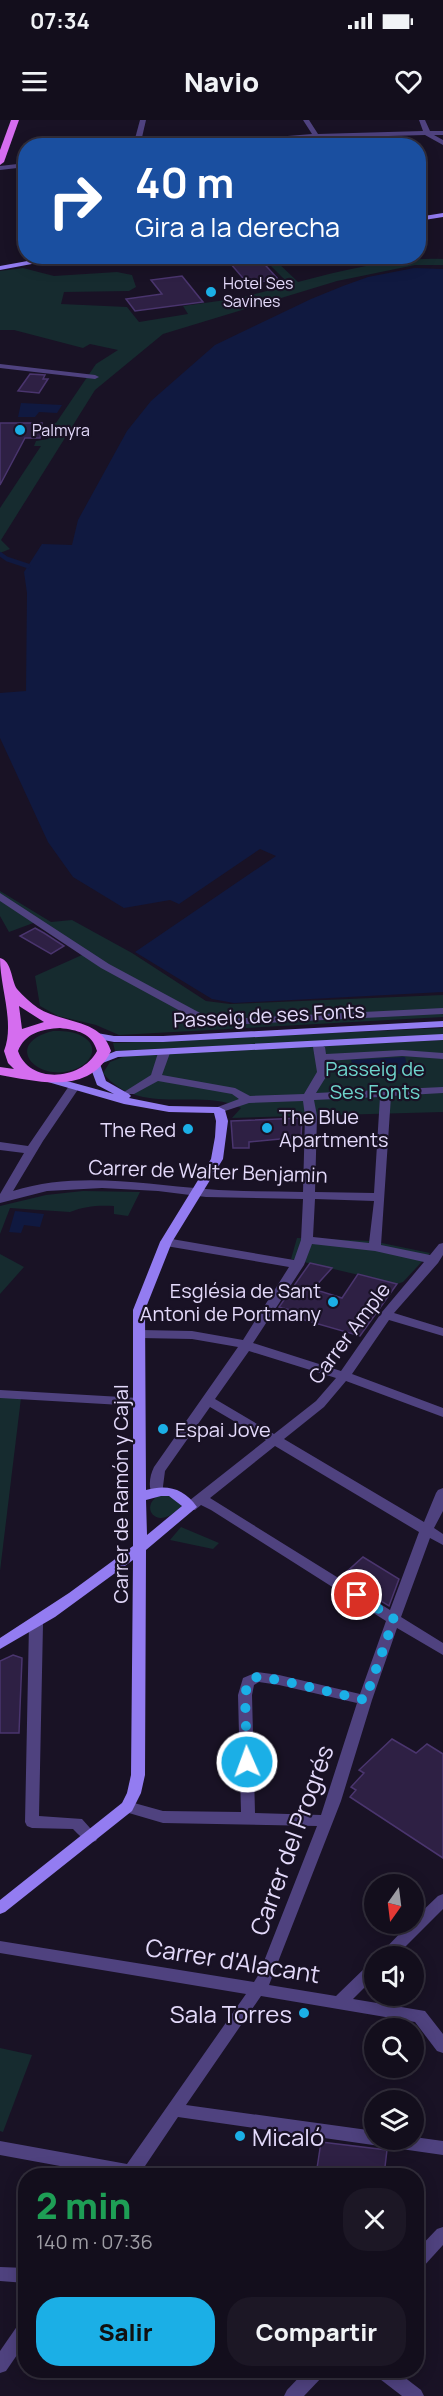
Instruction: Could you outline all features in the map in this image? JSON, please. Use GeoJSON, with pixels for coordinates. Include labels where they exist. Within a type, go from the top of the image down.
{"type":"FeatureCollection","features":[{"type":"Feature","properties":{"kind":"main road"},"geometry":{"type":"LineString","coordinates":[[1,157],[15,120]]}},
{"type":"Feature","properties":{"kind":"main road"},"geometry":{"type":"LineString","coordinates":[[0,962],[10,988],[28,1009],[38,1015],[84,1029],[97,1036],[103,1046],[98,1063],[74,1077],[41,1077],[0,1071]]}},
{"type":"Feature","properties":{"kind":"main road"},"geometry":{"type":"LineString","coordinates":[[10,988],[9,1047],[12,1056],[16,1064],[25,1072],[41,1077]]}},
{"type":"Feature","properties":{"kind":"main road"},"geometry":{"type":"LineString","coordinates":[[9,1047],[25,1033],[37,1028],[67,1025]]}},
{"type":"Feature","properties":{"kind":"street"},"geometry":{"type":"LineString","coordinates":[[138,138],[143,120]]}},
{"type":"Feature","properties":{"kind":"street"},"geometry":{"type":"LineString","coordinates":[[306,120],[316,136]]}},
{"type":"Feature","properties":{"kind":"street"},"geometry":{"type":"LineString","coordinates":[[422,120],[428,135],[443,143]]}},
{"type":"Feature","properties":{"kind":"street"},"geometry":{"type":"LineString","coordinates":[[286,138],[443,133]]}},
{"type":"Feature","properties":{"kind":"street"},"geometry":{"type":"LineString","coordinates":[[0,168],[18,166]]}},
{"type":"Feature","properties":{"kind":"street"},"geometry":{"type":"LineString","coordinates":[[426,218],[443,215]]}},
{"type":"Feature","properties":{"kind":"street"},"geometry":{"type":"LineString","coordinates":[[0,267],[19,264]]}},
{"type":"Feature","properties":{"kind":"street"},"geometry":{"type":"LineString","coordinates":[[0,366],[95,377]]}},
{"type":"Feature","properties":{"kind":"street"},"geometry":{"type":"LineString","coordinates":[[0,896],[105,966],[199,1017],[212,1021],[443,1011]]}},
{"type":"Feature","properties":{"kind":"street","name":"Passeig de ses Fonts"},"geometry":{"type":"LineString","coordinates":[[97,1036],[114,1039],[163,1039],[443,1024]]}},
{"type":"Feature","properties":{"kind":"street","name":"Passeig de ses Fonts"},"geometry":{"type":"LineString","coordinates":[[98,1063],[116,1054],[443,1037]]}},
{"type":"Feature","properties":{"kind":"street"},"geometry":{"type":"LineString","coordinates":[[157,1491],[156,1479],[159,1470],[246,1345],[298,1265],[307,1240],[311,1116],[308,1096],[323,1072],[320,1052],[443,1056]]}},
{"type":"Feature","properties":{"kind":"street"},"geometry":{"type":"LineString","coordinates":[[156,1077],[164,1053]]}},
{"type":"Feature","properties":{"kind":"street"},"geometry":{"type":"LineString","coordinates":[[98,1063],[97,1076],[105,1086],[146,1105]]}},
{"type":"Feature","properties":{"kind":"street"},"geometry":{"type":"LineString","coordinates":[[41,1077],[104,1097],[169,1109],[219,1110],[248,1100],[443,1090]]}},
{"type":"Feature","properties":{"kind":"street"},"geometry":{"type":"LineString","coordinates":[[130,1092],[156,1077],[235,1091],[248,1100]]}},
{"type":"Feature","properties":{"kind":"street"},"geometry":{"type":"LineString","coordinates":[[2,1198],[73,1088]]}},
{"type":"Feature","properties":{"kind":"street"},"geometry":{"type":"LineString","coordinates":[[375,1246],[386,1092]]}},
{"type":"Feature","properties":{"kind":"street","name":"Carrer de Ramón y Cajal"},"geometry":{"type":"LineString","coordinates":[[127,1807],[134,1793],[138,1775],[139,1310],[166,1242],[210,1171],[221,1147],[222,1121],[219,1110]]}},
{"type":"Feature","properties":{"kind":"street"},"geometry":{"type":"LineString","coordinates":[[0,1146],[31,1150]]}},
{"type":"Feature","properties":{"kind":"street","name":"Carrer de Walter Benjamin"},"geometry":{"type":"LineString","coordinates":[[2,1198],[91,1184],[196,1191],[380,1197]]}},
{"type":"Feature","properties":{"kind":"street"},"geometry":{"type":"LineString","coordinates":[[307,1240],[375,1246],[434,1260]]}},
{"type":"Feature","properties":{"kind":"street"},"geometry":{"type":"LineString","coordinates":[[166,1242],[298,1265]]}},
{"type":"Feature","properties":{"kind":"street","name":"Carrer Ample"},"geometry":{"type":"LineString","coordinates":[[0,1644],[36,1624],[139,1549],[320,1404],[344,1376],[386,1315],[443,1247]]}},
{"type":"Feature","properties":{"kind":"street"},"geometry":{"type":"LineString","coordinates":[[386,1315],[443,1332]]}},
{"type":"Feature","properties":{"kind":"street"},"geometry":{"type":"LineString","coordinates":[[140,1334],[192,1335],[246,1345],[344,1376],[443,1413]]}},
{"type":"Feature","properties":{"kind":"street"},"geometry":{"type":"LineString","coordinates":[[0,1394],[139,1402]]}},
{"type":"Feature","properties":{"kind":"street"},"geometry":{"type":"LineString","coordinates":[[208,1400],[443,1540]]}},
{"type":"Feature","properties":{"kind":"street"},"geometry":{"type":"LineString","coordinates":[[140,1498],[157,1491],[173,1491],[195,1503],[216,1507],[443,1650]]}},
{"type":"Feature","properties":{"kind":"street","name":"Carrer del Progrés"},"geometry":{"type":"LineString","coordinates":[[135,2168],[266,1977],[325,1821],[365,1700],[426,1530],[435,1515],[443,1492]]}},
{"type":"Feature","properties":{"kind":"street"},"geometry":{"type":"LineString","coordinates":[[140,1518],[156,1526],[166,1527]]}},
{"type":"Feature","properties":{"kind":"street"},"geometry":{"type":"LineString","coordinates":[[36,1624],[32,1822],[77,1823],[91,1837]]}},
{"type":"Feature","properties":{"kind":"street"},"geometry":{"type":"LineString","coordinates":[[248,1818],[245,1695],[248,1682],[257,1677],[279,1680],[365,1700]]}},
{"type":"Feature","properties":{"kind":"street"},"geometry":{"type":"LineString","coordinates":[[0,1908],[127,1807],[163,1817],[325,1821]]}},
{"type":"Feature","properties":{"kind":"street"},"geometry":{"type":"LineString","coordinates":[[396,1946],[443,1900]]}},
{"type":"Feature","properties":{"kind":"street","name":"Carrer d'Alacant"},"geometry":{"type":"LineString","coordinates":[[0,1947],[259,1990],[341,2001],[420,2016],[443,2046]]}},
{"type":"Feature","properties":{"kind":"street"},"geometry":{"type":"LineString","coordinates":[[341,2001],[364,1978]]}},
{"type":"Feature","properties":{"kind":"street"},"geometry":{"type":"LineString","coordinates":[[175,2110],[364,2136]]}},
{"type":"Feature","properties":{"kind":"street"},"geometry":{"type":"LineString","coordinates":[[424,2145],[443,2148]]}},
{"type":"Feature","properties":{"kind":"street"},"geometry":{"type":"LineString","coordinates":[[0,2148],[101,2168]]}},
{"type":"Feature","properties":{"kind":"street"},"geometry":{"type":"LineString","coordinates":[[424,2254],[443,2234]]}},
{"type":"Feature","properties":{"kind":"street"},"geometry":{"type":"LineString","coordinates":[[0,2274],[18,2275]]}},
{"type":"Feature","properties":{"kind":"street"},"geometry":{"type":"LineString","coordinates":[[0,2365],[18,2339]]}},
{"type":"Feature","properties":{"kind":"street"},"geometry":{"type":"LineString","coordinates":[[293,2396],[310,2378]]}},
{"type":"Feature","properties":{"kind":"street"},"geometry":{"type":"LineString","coordinates":[[392,2378],[415,2396]]}},
{"type":"Feature","properties":{"kind":"green space"},"geometry":{"type":"Polygon","coordinates":[[[426,259],[443,259],[443,265],[415,265],[337,281],[163,334],[95,390],[1,540],[10,549],[0,553],[0,508],[41,446],[34,446],[36,441],[48,439],[50,422],[56,423],[96,364],[118,350],[90,344],[83,348],[14,330],[0,330],[0,271],[23,268],[54,276],[117,272],[132,275],[136,287],[129,291],[64,292],[61,304],[127,307],[139,322],[188,314],[183,306],[240,298],[290,285],[269,264],[279,264],[298,282],[378,264],[426,264],[426,259]]]}},
{"type":"Feature","properties":{"kind":"green space"},"geometry":{"type":"Polygon","coordinates":[[[0,891],[51,922],[72,920],[132,953],[206,1001],[230,1004],[443,995],[443,1017],[119,1035],[96,1025],[58,1016],[40,1006],[35,976],[82,955],[36,922],[9,932],[0,916],[0,891]]]}},
{"type":"Feature","properties":{"kind":"green space"},"geometry":{"type":"Polygon","coordinates":[[[443,1028],[443,1035],[115,1051],[113,1043],[443,1028]]]}},
{"type":"Feature","properties":{"kind":"green space"},"geometry":{"type":"Polygon","coordinates":[[[53,1031],[74,1033],[86,1039],[92,1047],[88,1061],[78,1068],[64,1072],[50,1072],[39,1068],[31,1061],[27,1053],[29,1045],[37,1037],[53,1031]]]}},
{"type":"Feature","properties":{"kind":"green space","name":"Passeig de Ses Fonts"},"geometry":{"type":"Polygon","coordinates":[[[443,1040],[443,1112],[232,1118],[241,1108],[224,1102],[134,1095],[118,1087],[103,1073],[110,1062],[128,1055],[443,1040]]]}},
{"type":"Feature","properties":{"kind":"green space"},"geometry":{"type":"Polygon","coordinates":[[[83,1191],[140,1192],[128,1216],[114,1214],[114,1206],[92,1206],[70,1212],[10,1208],[0,1234],[0,1206],[46,1195],[83,1191]]]}},
{"type":"Feature","properties":{"kind":"green space"},"geometry":{"type":"Polygon","coordinates":[[[297,1238],[372,1241],[430,1253],[403,1282],[397,1284],[291,1259],[297,1238]]]}},
{"type":"Feature","properties":{"kind":"green space"},"geometry":{"type":"Polygon","coordinates":[[[0,1254],[24,1267],[0,1294],[0,1254]]]}},
{"type":"Feature","properties":{"kind":"green space"},"geometry":{"type":"Polygon","coordinates":[[[0,1397],[21,1398],[0,1571],[0,1397]]]}},
{"type":"Feature","properties":{"kind":"green space"},"geometry":{"type":"Polygon","coordinates":[[[168,1494],[181,1504],[181,1507],[171,1515],[162,1518],[155,1517],[150,1507],[152,1501],[158,1496],[168,1494]]]}},
{"type":"Feature","properties":{"kind":"green space"},"geometry":{"type":"Polygon","coordinates":[[[181,1527],[219,1543],[213,1549],[170,1540],[181,1527]]]}},
{"type":"Feature","properties":{"kind":"green space"},"geometry":{"type":"Polygon","coordinates":[[[0,2048],[32,2055],[3,2132],[0,2131],[0,2048]]]}},
{"type":"Feature","properties":{"kind":"water"},"geometry":{"type":"Polygon","coordinates":[[[414,268],[443,269],[443,992],[234,1003],[212,999],[135,952],[276,856],[260,849],[179,904],[170,900],[124,908],[73,877],[48,842],[0,738],[0,693],[26,691],[27,593],[24,572],[42,544],[72,545],[78,520],[127,431],[151,401],[215,345],[343,286],[368,277],[414,268]]]}},
{"type":"Feature","properties":{"kind":"water"},"geometry":{"type":"Polygon","coordinates":[[[21,403],[62,405],[57,413],[39,412],[35,417],[18,417],[21,403]]]}},
{"type":"Feature","properties":{"kind":"water"},"geometry":{"type":"Polygon","coordinates":[[[405,1057],[409,1073],[356,1077],[351,1060],[405,1057]]]}},
{"type":"Feature","properties":{"kind":"water"},"geometry":{"type":"Polygon","coordinates":[[[15,1211],[44,1214],[40,1227],[24,1225],[21,1233],[9,1232],[15,1211]]]}},
{"type":"Feature","properties":{"kind":"building"},"geometry":{"type":"Polygon","coordinates":[[[231,264],[264,264],[278,279],[248,284],[231,264]]]}},
{"type":"Feature","properties":{"kind":"building"},"geometry":{"type":"Polygon","coordinates":[[[182,276],[203,302],[135,311],[126,299],[162,294],[151,280],[182,276]]]}},
{"type":"Feature","properties":{"kind":"building"},"geometry":{"type":"Polygon","coordinates":[[[30,374],[45,375],[43,379],[48,379],[39,393],[18,391],[30,374]]]}},
{"type":"Feature","properties":{"kind":"building"},"geometry":{"type":"Polygon","coordinates":[[[0,423],[42,423],[40,438],[25,438],[0,485],[0,423]]]}},
{"type":"Feature","properties":{"kind":"building"},"geometry":{"type":"Polygon","coordinates":[[[35,928],[64,946],[51,954],[20,936],[35,928]]]}},
{"type":"Feature","properties":{"kind":"building","name":"The Blue Apartments"},"geometry":{"type":"Polygon","coordinates":[[[302,1118],[301,1137],[249,1142],[249,1148],[233,1148],[231,1121],[302,1118]]]}},
{"type":"Feature","properties":{"kind":"building","name":"Església de Sant Antoni de Portmany"},"geometry":{"type":"Polygon","coordinates":[[[310,1263],[332,1268],[313,1289],[342,1298],[358,1274],[397,1284],[360,1336],[287,1315],[290,1310],[279,1307],[310,1263]]]}},
{"type":"Feature","properties":{"kind":"building"},"geometry":{"type":"Polygon","coordinates":[[[363,1557],[399,1579],[389,1606],[341,1577],[363,1557]]]}},
{"type":"Feature","properties":{"kind":"building"},"geometry":{"type":"Polygon","coordinates":[[[13,1655],[22,1658],[19,1733],[0,1733],[0,1661],[13,1655]]]}},
{"type":"Feature","properties":{"kind":"building"},"geometry":{"type":"Polygon","coordinates":[[[392,1739],[416,1753],[427,1744],[443,1754],[443,1858],[350,1797],[356,1790],[351,1787],[364,1773],[359,1770],[392,1739]]]}},
{"type":"Feature","properties":{"kind":"building"},"geometry":{"type":"Polygon","coordinates":[[[321,2142],[364,2147],[364,2150],[387,2150],[385,2168],[317,2168],[321,2142]]]}},
{"type":"Feature","properties":{"kind":"waterway"},"geometry":{"type":"LineString","coordinates":[[0,554],[7,559],[28,566]]}},
{"type":"Feature","properties":{"kind":"place","name":"Hotel Ses Savines"},"geometry":{"type":"Point","coordinates":[211,292]}},
{"type":"Feature","properties":{"kind":"place","name":"Palmyra"},"geometry":{"type":"Point","coordinates":[20,430]}},
{"type":"Feature","properties":{"kind":"place","name":"The Blue Apartments"},"geometry":{"type":"Point","coordinates":[267,1128]}},
{"type":"Feature","properties":{"kind":"place","name":"The Red"},"geometry":{"type":"Point","coordinates":[188,1129]}},
{"type":"Feature","properties":{"kind":"place","name":"Església de Sant Antoni de Portmany"},"geometry":{"type":"Point","coordinates":[333,1302]}},
{"type":"Feature","properties":{"kind":"place","name":"Espai Jove"},"geometry":{"type":"Point","coordinates":[163,1429]}},
{"type":"Feature","properties":{"kind":"place","name":"Sala Torres"},"geometry":{"type":"Point","coordinates":[304,2013]}},
{"type":"Feature","properties":{"kind":"place","name":"Micaló"},"geometry":{"type":"Point","coordinates":[240,2136]}},
{"type":"Feature","properties":{"kind":"route"},"geometry":{"type":"LineString","coordinates":[[247,1762],[245,1695],[248,1682],[257,1677],[365,1700],[394,1619],[357,1595]]}}]}
